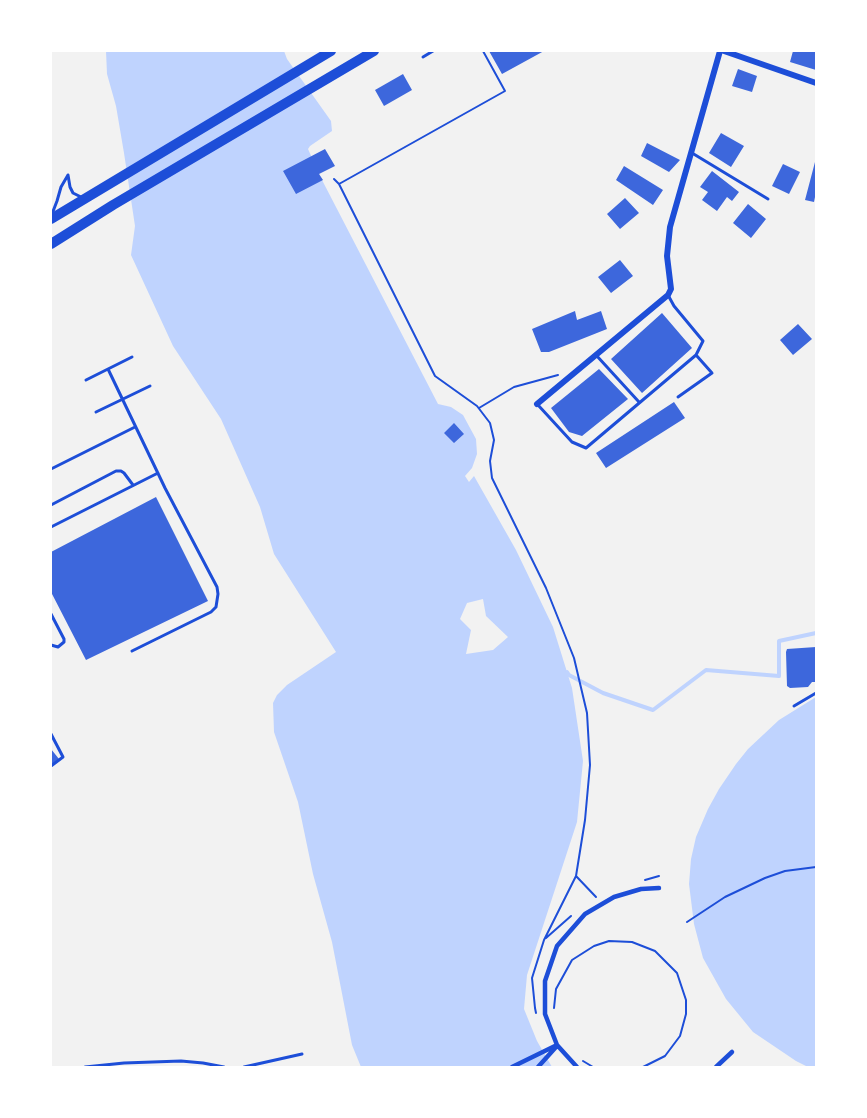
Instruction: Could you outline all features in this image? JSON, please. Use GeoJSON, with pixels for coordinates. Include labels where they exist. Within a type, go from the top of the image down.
{"type":"FeatureCollection","features":[{"type":"Feature","properties":{"kind":"main road"},"geometry":{"type":"LineString","coordinates":[[51,217],[331,51]]}},
{"type":"Feature","properties":{"kind":"main road"},"geometry":{"type":"LineString","coordinates":[[51,244],[374,51]]}},
{"type":"Feature","properties":{"kind":"street"},"geometry":{"type":"LineString","coordinates":[[537,404],[668,295],[671,289],[667,256],[670,227],[722,51],[816,83]]}},
{"type":"Feature","properties":{"kind":"street"},"geometry":{"type":"LineString","coordinates":[[577,1067],[557,1045],[545,1014],[545,981],[557,946],[585,914],[614,897],[641,889],[659,888]]}},
{"type":"Feature","properties":{"kind":"street"},"geometry":{"type":"LineString","coordinates":[[512,1067],[557,1045]]}},
{"type":"Feature","properties":{"kind":"street"},"geometry":{"type":"LineString","coordinates":[[538,1067],[557,1045]]}},
{"type":"Feature","properties":{"kind":"street"},"geometry":{"type":"LineString","coordinates":[[716,1067],[732,1052]]}},
{"type":"Feature","properties":{"kind":"lane"},"geometry":{"type":"LineString","coordinates":[[423,57],[433,51]]}},
{"type":"Feature","properties":{"kind":"lane"},"geometry":{"type":"LineString","coordinates":[[692,153],[768,199]]}},
{"type":"Feature","properties":{"kind":"lane"},"geometry":{"type":"LineString","coordinates":[[51,217],[61,187],[68,175],[73,193],[86,198]]}},
{"type":"Feature","properties":{"kind":"lane"},"geometry":{"type":"LineString","coordinates":[[537,404],[572,442],[586,448],[696,355],[703,341],[674,306],[668,295]]}},
{"type":"Feature","properties":{"kind":"lane"},"geometry":{"type":"LineString","coordinates":[[596,355],[640,403]]}},
{"type":"Feature","properties":{"kind":"lane"},"geometry":{"type":"LineString","coordinates":[[678,397],[712,373],[696,355]]}},
{"type":"Feature","properties":{"kind":"lane"},"geometry":{"type":"LineString","coordinates":[[86,380],[132,357]]}},
{"type":"Feature","properties":{"kind":"lane"},"geometry":{"type":"LineString","coordinates":[[108,369],[217,587],[218,601],[211,612],[132,651]]}},
{"type":"Feature","properties":{"kind":"lane"},"geometry":{"type":"LineString","coordinates":[[96,412],[150,386]]}},
{"type":"Feature","properties":{"kind":"lane"},"geometry":{"type":"LineString","coordinates":[[51,468],[135,427]]}},
{"type":"Feature","properties":{"kind":"lane"},"geometry":{"type":"LineString","coordinates":[[51,505],[116,471],[124,473],[133,485]]}},
{"type":"Feature","properties":{"kind":"lane"},"geometry":{"type":"LineString","coordinates":[[51,527],[158,473]]}},
{"type":"Feature","properties":{"kind":"lane"},"geometry":{"type":"LineString","coordinates":[[51,614],[52,620],[64,639],[58,647],[51,645]]}},
{"type":"Feature","properties":{"kind":"lane"},"geometry":{"type":"LineString","coordinates":[[794,706],[816,693]]}},
{"type":"Feature","properties":{"kind":"lane"},"geometry":{"type":"LineString","coordinates":[[51,734],[63,757],[51,766]]}},
{"type":"Feature","properties":{"kind":"lane"},"geometry":{"type":"LineString","coordinates":[[244,1067],[302,1054]]}},
{"type":"Feature","properties":{"kind":"lane"},"geometry":{"type":"LineString","coordinates":[[85,1067],[172,1061],[224,1067]]}},
{"type":"Feature","properties":{"kind":"path"},"geometry":{"type":"LineString","coordinates":[[339,184],[505,91],[483,51]]}},
{"type":"Feature","properties":{"kind":"path"},"geometry":{"type":"LineString","coordinates":[[334,179],[339,184],[435,376],[479,408],[490,423],[494,440],[490,461],[492,478],[546,588],[574,658],[586,713],[590,765],[585,820],[576,876],[544,940],[532,978],[538,1018]]}},
{"type":"Feature","properties":{"kind":"path"},"geometry":{"type":"LineString","coordinates":[[479,408],[514,387],[557,375]]}},
{"type":"Feature","properties":{"kind":"path"},"geometry":{"type":"LineString","coordinates":[[687,922],[725,897],[765,878],[785,871],[816,867]]}},
{"type":"Feature","properties":{"kind":"path"},"geometry":{"type":"LineString","coordinates":[[576,876],[596,897]]}},
{"type":"Feature","properties":{"kind":"path"},"geometry":{"type":"LineString","coordinates":[[554,1014],[556,989],[572,960],[594,946],[609,941],[632,942],[655,951],[677,973],[686,1000],[686,1014],[680,1036],[665,1056],[644,1067]]}},
{"type":"Feature","properties":{"kind":"path"},"geometry":{"type":"LineString","coordinates":[[577,1058],[593,1067]]}},
{"type":"Feature","properties":{"kind":"water"},"geometry":{"type":"Polygon","coordinates":[[[106,51],[284,51],[287,59],[331,121],[332,131],[308,149],[322,180],[438,404],[451,407],[463,415],[476,439],[477,454],[472,468],[465,476],[469,482],[474,476],[516,550],[553,627],[572,688],[583,761],[577,822],[527,975],[524,1009],[537,1041],[552,1067],[361,1067],[352,1045],[332,942],[313,874],[298,802],[274,732],[273,703],[277,695],[287,685],[336,652],[274,554],[260,507],[221,419],[173,346],[131,255],[135,226],[116,106],[107,74],[106,51]],[[483,599],[467,603],[460,619],[471,630],[466,654],[493,650],[508,637],[486,616],[483,599]]]}},
{"type":"Feature","properties":{"kind":"water"},"geometry":{"type":"Polygon","coordinates":[[[816,697],[816,1067],[808,1067],[753,1032],[726,999],[703,958],[694,924],[689,884],[696,837],[719,789],[748,749],[779,720],[816,697]]]}},
{"type":"Feature","properties":{"kind":"building"},"geometry":{"type":"Polygon","coordinates":[[[489,51],[544,51],[502,74],[489,51]]]}},
{"type":"Feature","properties":{"kind":"building"},"geometry":{"type":"Polygon","coordinates":[[[793,51],[816,51],[816,70],[790,62],[793,51]]]}},
{"type":"Feature","properties":{"kind":"building"},"geometry":{"type":"Polygon","coordinates":[[[738,69],[757,76],[752,92],[732,86],[738,69]]]}},
{"type":"Feature","properties":{"kind":"building"},"geometry":{"type":"Polygon","coordinates":[[[403,74],[412,90],[384,106],[375,90],[403,74]]]}},
{"type":"Feature","properties":{"kind":"building"},"geometry":{"type":"Polygon","coordinates":[[[721,133],[744,146],[731,167],[709,153],[721,133]]]}},
{"type":"Feature","properties":{"kind":"building"},"geometry":{"type":"Polygon","coordinates":[[[647,143],[680,160],[669,172],[641,156],[647,143]]]}},
{"type":"Feature","properties":{"kind":"building"},"geometry":{"type":"Polygon","coordinates":[[[325,149],[335,166],[319,174],[323,180],[296,194],[283,171],[325,149]]]}},
{"type":"Feature","properties":{"kind":"building"},"geometry":{"type":"Polygon","coordinates":[[[815,162],[816,192],[814,202],[805,200],[815,162]]]}},
{"type":"Feature","properties":{"kind":"building"},"geometry":{"type":"Polygon","coordinates":[[[783,164],[800,172],[789,194],[772,186],[783,164]]]}},
{"type":"Feature","properties":{"kind":"building"},"geometry":{"type":"Polygon","coordinates":[[[624,166],[663,190],[653,205],[616,180],[624,166]]]}},
{"type":"Feature","properties":{"kind":"building"},"geometry":{"type":"Polygon","coordinates":[[[712,171],[739,192],[732,201],[727,197],[717,211],[702,200],[708,192],[700,187],[712,171]]]}},
{"type":"Feature","properties":{"kind":"building"},"geometry":{"type":"Polygon","coordinates":[[[625,198],[639,213],[620,229],[607,214],[625,198]]]}},
{"type":"Feature","properties":{"kind":"building"},"geometry":{"type":"Polygon","coordinates":[[[748,204],[766,219],[751,238],[733,223],[748,204]]]}},
{"type":"Feature","properties":{"kind":"building"},"geometry":{"type":"Polygon","coordinates":[[[620,260],[633,276],[611,293],[598,277],[620,260]]]}},
{"type":"Feature","properties":{"kind":"building"},"geometry":{"type":"Polygon","coordinates":[[[575,311],[577,320],[601,311],[607,329],[549,352],[541,352],[532,329],[575,311]]]}},
{"type":"Feature","properties":{"kind":"building"},"geometry":{"type":"Polygon","coordinates":[[[662,313],[692,348],[642,393],[611,359],[662,313]]]}},
{"type":"Feature","properties":{"kind":"building"},"geometry":{"type":"Polygon","coordinates":[[[798,324],[812,339],[793,355],[780,340],[798,324]]]}},
{"type":"Feature","properties":{"kind":"building"},"geometry":{"type":"Polygon","coordinates":[[[599,369],[628,399],[582,436],[569,432],[551,408],[599,369]]]}},
{"type":"Feature","properties":{"kind":"building"},"geometry":{"type":"Polygon","coordinates":[[[674,402],[685,418],[606,468],[596,453],[674,402]]]}},
{"type":"Feature","properties":{"kind":"building"},"geometry":{"type":"Polygon","coordinates":[[[454,423],[464,434],[454,443],[444,433],[454,423]]]}},
{"type":"Feature","properties":{"kind":"building"},"geometry":{"type":"Polygon","coordinates":[[[156,497],[208,601],[86,660],[51,592],[51,552],[156,497]]]}},
{"type":"Feature","properties":{"kind":"building"},"geometry":{"type":"Polygon","coordinates":[[[816,647],[816,682],[812,682],[808,687],[790,688],[787,686],[787,649],[816,647]]]}},
{"type":"Feature","properties":{"kind":"building"},"geometry":{"type":"Polygon","coordinates":[[[51,749],[59,759],[51,765],[51,749]]]}},
{"type":"Feature","properties":{"kind":"waterway"},"geometry":{"type":"LineString","coordinates":[[567,672],[603,693],[653,710],[706,670],[779,676],[779,641],[816,633]]}}]}
